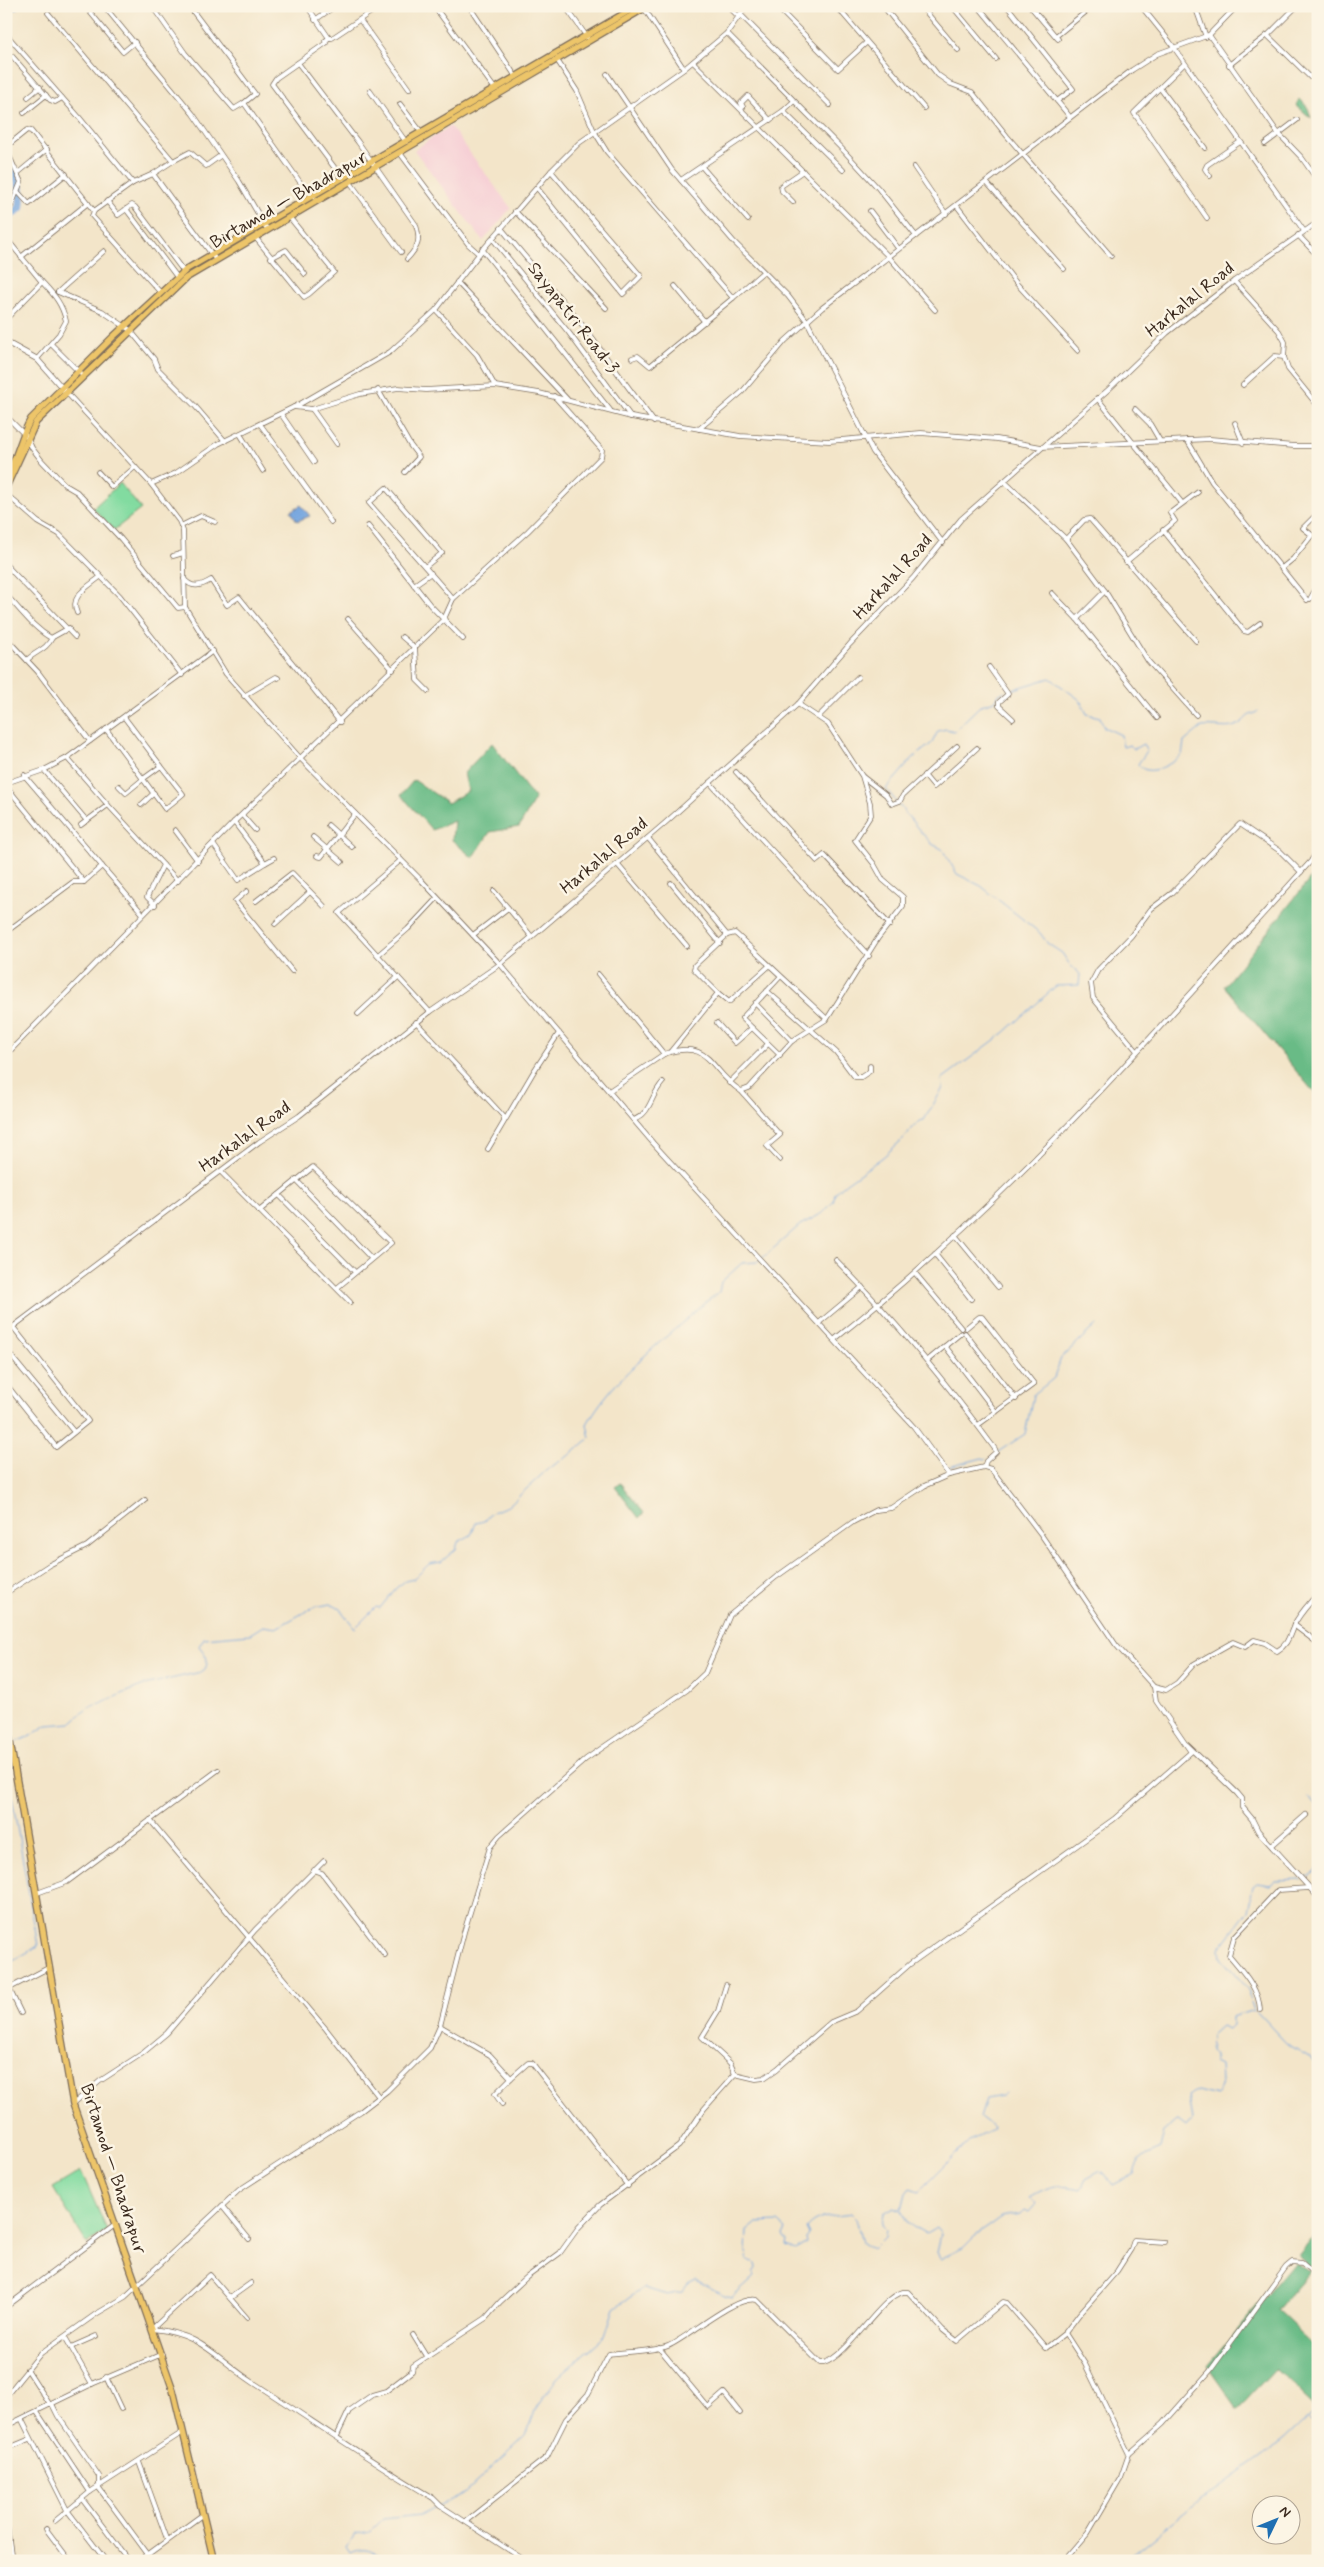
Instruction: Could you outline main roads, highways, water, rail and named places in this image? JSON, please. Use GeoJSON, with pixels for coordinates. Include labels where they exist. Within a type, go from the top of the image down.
{"type":"FeatureCollection","features":[{"type":"Feature","properties":{"kind":"main road","name":"Birtamod — Bhadrapur"},"geometry":{"type":"LineString","coordinates":[[127,328],[160,292],[184,272],[254,237],[265,227],[290,218],[343,179],[400,153],[495,89],[643,7]]}},
{"type":"Feature","properties":{"kind":"main road","name":"Birtamod — Bhadrapur"},"geometry":{"type":"LineString","coordinates":[[6,476],[25,435],[64,390],[127,328],[186,278],[214,257],[265,227],[350,182],[406,142],[435,128],[557,60],[588,39]]}},
{"type":"Feature","properties":{"kind":"main road","name":"Birtamod — Bhadrapur"},"geometry":{"type":"LineString","coordinates":[[6,487],[21,457],[25,435]]}},
{"type":"Feature","properties":{"kind":"main road","name":"Birtamod — Bhadrapur"},"geometry":{"type":"LineString","coordinates":[[6,1719],[73,2104],[114,2225],[162,2354],[184,2432],[214,2561]]}},
{"type":"Feature","properties":{"kind":"water"},"geometry":{"type":"Polygon","coordinates":[[[301,505],[310,516],[297,521],[291,511],[301,505]]]}},
{"type":"Feature","properties":{"kind":"waterway"},"geometry":{"type":"LineString","coordinates":[[6,161],[13,171],[21,195],[20,208],[6,219]]}},
{"type":"Feature","properties":{"kind":"waterway"},"geometry":{"type":"LineString","coordinates":[[1008,691],[1050,678],[1080,700],[1087,714],[1100,717],[1104,727],[1121,735],[1123,747],[1130,745],[1134,749],[1143,744],[1147,751],[1138,764],[1148,770],[1160,769],[1182,755],[1184,742],[1202,727],[1231,727],[1258,711]]}},
{"type":"Feature","properties":{"kind":"waterway"},"geometry":{"type":"LineString","coordinates":[[12,1743],[29,1737],[47,1725],[71,1723],[88,1708],[144,1685],[201,1672],[205,1669],[207,1662],[205,1654],[199,1646],[204,1638],[250,1634],[263,1626],[276,1628],[314,1607],[331,1604],[340,1609],[355,1628],[376,1607],[380,1608],[396,1588],[405,1581],[414,1579],[429,1564],[441,1562],[456,1549],[458,1542],[471,1535],[476,1523],[484,1521],[492,1512],[508,1506],[549,1468],[573,1453],[590,1438],[587,1424],[617,1383],[655,1346],[719,1292],[721,1282],[742,1263],[758,1262],[800,1225],[823,1213],[833,1202],[835,1193],[883,1157],[919,1121],[924,1120],[943,1088],[942,1079],[1004,1033],[1056,986],[1079,985],[1080,974],[1070,965],[1062,953],[1048,944],[1040,933],[981,886],[957,874],[942,849],[932,844],[886,789],[913,758],[932,743],[938,731],[946,729],[954,731],[981,705],[995,701],[999,694],[1004,692]]}},
{"type":"Feature","properties":{"kind":"waterway"},"geometry":{"type":"LineString","coordinates":[[998,1452],[1025,1434],[1033,1395],[1054,1378],[1061,1358],[1096,1325]]}},
{"type":"Feature","properties":{"kind":"waterway"},"geometry":{"type":"LineString","coordinates":[[949,1467],[982,1458],[986,1459]]}},
{"type":"Feature","properties":{"kind":"waterway"},"geometry":{"type":"LineString","coordinates":[[6,1764],[38,1946],[6,1965]]}},
{"type":"Feature","properties":{"kind":"waterway"},"geometry":{"type":"LineString","coordinates":[[1308,1797],[1318,1808]]}},
{"type":"Feature","properties":{"kind":"waterway"},"geometry":{"type":"LineString","coordinates":[[6,1802],[12,1800]]}},
{"type":"Feature","properties":{"kind":"waterway"},"geometry":{"type":"LineString","coordinates":[[1305,1878],[1313,1874],[1318,1868]]}},
{"type":"Feature","properties":{"kind":"waterway"},"geometry":{"type":"LineString","coordinates":[[1254,2009],[1249,1998],[1249,1990],[1221,1958],[1220,1948],[1248,1911],[1253,1886],[1257,1883],[1270,1885],[1275,1881],[1301,1880]]}},
{"type":"Feature","properties":{"kind":"waterway"},"geometry":{"type":"LineString","coordinates":[[385,2561],[365,2550],[351,2553],[347,2547],[355,2534],[371,2531],[383,2519],[420,2515],[466,2492],[526,2436],[536,2408],[557,2378],[605,2336],[614,2308],[644,2288],[667,2295],[682,2292],[688,2284],[696,2280],[724,2295],[732,2297],[754,2277],[755,2264],[748,2261],[746,2252],[747,2231],[757,2223],[778,2222],[786,2229],[783,2235],[787,2241],[786,2246],[795,2250],[807,2243],[806,2239],[809,2235],[806,2229],[810,2224],[826,2217],[851,2214],[856,2219],[862,2242],[873,2249],[885,2237],[886,2229],[882,2225],[884,2213],[894,2207],[902,2210],[907,2222],[926,2234],[936,2228],[941,2234],[937,2252],[940,2259],[963,2248],[974,2237],[1002,2217],[1020,2214],[1024,2210],[1029,2212],[1036,2204],[1030,2198],[1043,2191],[1060,2186],[1081,2189],[1086,2179],[1099,2172],[1105,2174],[1113,2185],[1134,2174],[1140,2161],[1147,2155],[1160,2149],[1164,2132],[1177,2120],[1186,2127],[1192,2120],[1188,2096],[1197,2091],[1217,2096],[1221,2082],[1220,2066],[1214,2063],[1214,2056],[1210,2051],[1211,2035],[1221,2026],[1228,2029],[1232,2025],[1232,2017],[1255,2010],[1286,2043],[1309,2057],[1318,2067]]}},
{"type":"Feature","properties":{"kind":"waterway"},"geometry":{"type":"LineString","coordinates":[[902,2209],[906,2193],[910,2188],[919,2191],[969,2141],[992,2130],[993,2127],[980,2118],[986,2099],[1002,2096],[1005,2093]]}},
{"type":"Feature","properties":{"kind":"waterway"},"geometry":{"type":"LineString","coordinates":[[1125,2561],[1190,2508],[1284,2440],[1318,2408]]}},
{"type":"Feature","properties":{"kind":"waterway"},"geometry":{"type":"LineString","coordinates":[[1310,2418],[1318,2426]]}}]}
